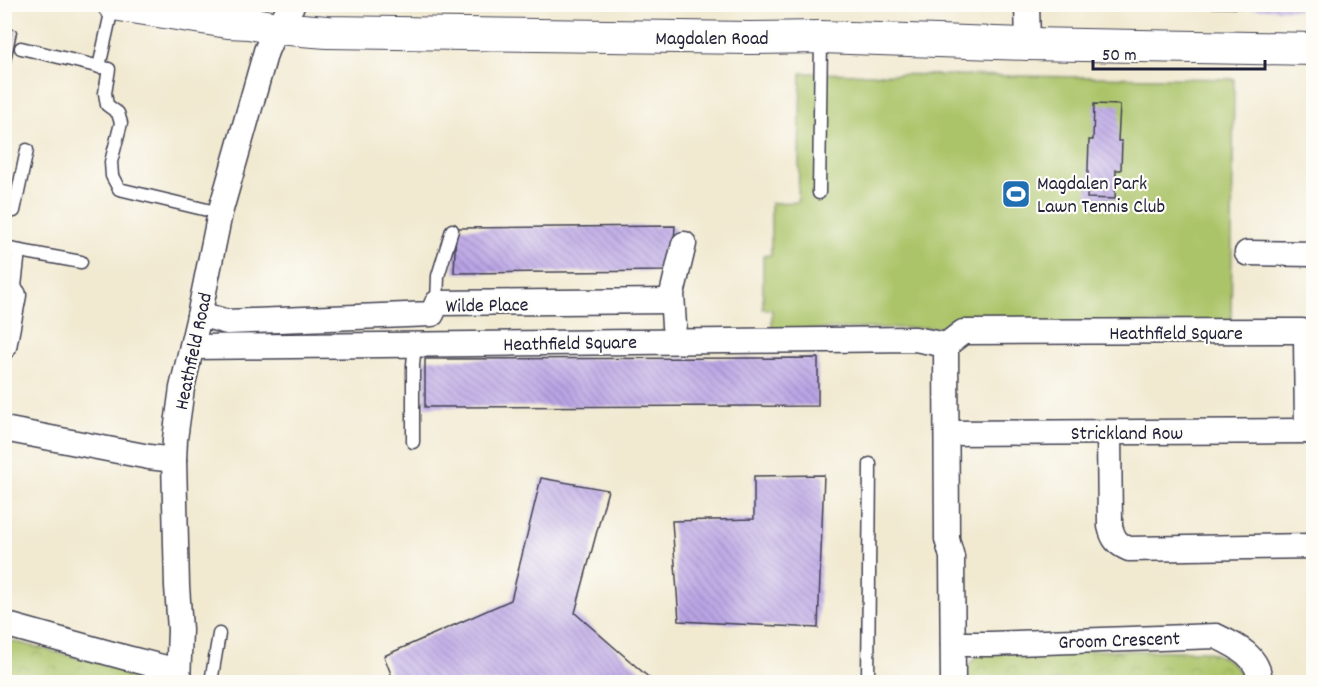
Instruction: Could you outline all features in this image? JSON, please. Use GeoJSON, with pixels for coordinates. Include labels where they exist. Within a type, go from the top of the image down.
{"type":"FeatureCollection","features":[{"type":"Feature","properties":{"kind":"street","name":"Magdalen Road"},"geometry":{"type":"LineString","coordinates":[[113,4],[228,22],[249,22],[284,16],[327,32],[821,37],[1028,44],[1314,49]]}},
{"type":"Feature","properties":{"kind":"street"},"geometry":{"type":"LineString","coordinates":[[1027,4],[1028,44]]}},
{"type":"Feature","properties":{"kind":"street","name":"Heathfield Road"},"geometry":{"type":"LineString","coordinates":[[178,677],[180,630],[174,460],[182,388],[200,316],[220,213],[267,51],[284,16]]}},
{"type":"Feature","properties":{"kind":"street"},"geometry":{"type":"LineString","coordinates":[[674,326],[672,294],[684,244]]}},
{"type":"Feature","properties":{"kind":"street"},"geometry":{"type":"LineString","coordinates":[[1247,253],[1314,254]]}},
{"type":"Feature","properties":{"kind":"street"},"geometry":{"type":"LineString","coordinates":[[4,347],[14,295]]}},
{"type":"Feature","properties":{"kind":"street","name":"Wilde Place"},"geometry":{"type":"LineString","coordinates":[[200,316],[227,322],[432,314],[437,303],[672,301]]}},
{"type":"Feature","properties":{"kind":"street","name":"Heathfield Square"},"geometry":{"type":"LineString","coordinates":[[192,347],[915,339],[946,345],[963,332],[1302,331],[1306,336],[1310,432]]}},
{"type":"Feature","properties":{"kind":"street"},"geometry":{"type":"LineString","coordinates":[[946,345],[947,539],[952,557],[952,682]]}},
{"type":"Feature","properties":{"kind":"street"},"geometry":{"type":"LineString","coordinates":[[4,429],[174,460]]}},
{"type":"Feature","properties":{"kind":"street","name":"Strickland Row"},"geometry":{"type":"LineString","coordinates":[[948,433],[1310,432]]}},
{"type":"Feature","properties":{"kind":"street"},"geometry":{"type":"LineString","coordinates":[[1109,433],[1110,526],[1112,535],[1120,545],[1129,549],[1314,546]]}},
{"type":"Feature","properties":{"kind":"street"},"geometry":{"type":"LineString","coordinates":[[4,624],[127,658],[178,677]]}},
{"type":"Feature","properties":{"kind":"street","name":"Groom Crescent"},"geometry":{"type":"LineString","coordinates":[[953,644],[1216,636],[1235,645],[1254,660],[1260,682]]}},
{"type":"Feature","properties":{"kind":"lane"},"geometry":{"type":"LineString","coordinates":[[99,67],[113,4]]}},
{"type":"Feature","properties":{"kind":"lane"},"geometry":{"type":"LineString","coordinates":[[819,193],[821,37]]}},
{"type":"Feature","properties":{"kind":"lane"},"geometry":{"type":"LineString","coordinates":[[21,48],[109,69],[105,93],[107,105],[118,113],[121,123],[111,162],[112,176],[119,189],[220,213]]}},
{"type":"Feature","properties":{"kind":"lane"},"geometry":{"type":"LineString","coordinates":[[4,209],[14,211],[27,150]]}},
{"type":"Feature","properties":{"kind":"lane"},"geometry":{"type":"LineString","coordinates":[[437,303],[438,276],[452,230]]}},
{"type":"Feature","properties":{"kind":"lane"},"geometry":{"type":"LineString","coordinates":[[4,248],[81,262]]}},
{"type":"Feature","properties":{"kind":"lane"},"geometry":{"type":"LineString","coordinates":[[14,295],[19,251]]}},
{"type":"Feature","properties":{"kind":"lane"},"geometry":{"type":"LineString","coordinates":[[413,442],[415,344]]}},
{"type":"Feature","properties":{"kind":"lane"},"geometry":{"type":"LineString","coordinates":[[868,682],[870,464]]}},
{"type":"Feature","properties":{"kind":"lane"},"geometry":{"type":"LineString","coordinates":[[211,682],[219,634]]}},
{"type":"Feature","properties":{"kind":"green space","name":"Magdalen Park Lawn Tennis Club"},"geometry":{"type":"Polygon","coordinates":[[[801,73],[1234,79],[1231,323],[772,330],[772,310],[763,309],[763,256],[771,255],[771,203],[798,202],[801,73]]]}},
{"type":"Feature","properties":{"kind":"green space"},"geometry":{"type":"Polygon","coordinates":[[[4,639],[143,674],[148,682],[5,682],[4,639]]]}},
{"type":"Feature","properties":{"kind":"green space"},"geometry":{"type":"Polygon","coordinates":[[[986,650],[1207,651],[1227,659],[1243,675],[1243,682],[965,682],[966,671],[970,663],[986,650]]]}},
{"type":"Feature","properties":{"kind":"building"},"geometry":{"type":"Polygon","coordinates":[[[1170,4],[1314,4],[1314,10],[1170,7],[1170,4]]]}},
{"type":"Feature","properties":{"kind":"building"},"geometry":{"type":"Polygon","coordinates":[[[4,28],[17,30],[9,70],[4,69],[4,28]]]}},
{"type":"Feature","properties":{"kind":"building"},"geometry":{"type":"Polygon","coordinates":[[[1094,104],[1120,105],[1118,141],[1122,141],[1121,170],[1116,170],[1115,199],[1087,198],[1089,140],[1093,140],[1094,104]]]}},
{"type":"Feature","properties":{"kind":"building"},"geometry":{"type":"Polygon","coordinates":[[[675,226],[672,271],[454,273],[456,228],[675,226]]]}},
{"type":"Feature","properties":{"kind":"building"},"geometry":{"type":"Polygon","coordinates":[[[818,358],[818,406],[425,407],[425,359],[818,358]]]}},
{"type":"Feature","properties":{"kind":"building"},"geometry":{"type":"Polygon","coordinates":[[[824,475],[818,628],[679,621],[672,521],[754,519],[754,476],[824,475]]]}},
{"type":"Feature","properties":{"kind":"building"},"geometry":{"type":"Polygon","coordinates":[[[541,478],[608,490],[575,613],[654,682],[394,682],[384,656],[511,600],[541,478]]]}},
{"type":"Feature","properties":{"kind":"place","name":"Magdalen Park Lawn Tennis Club"},"geometry":{"type":"Point","coordinates":[1016,194]}}]}
